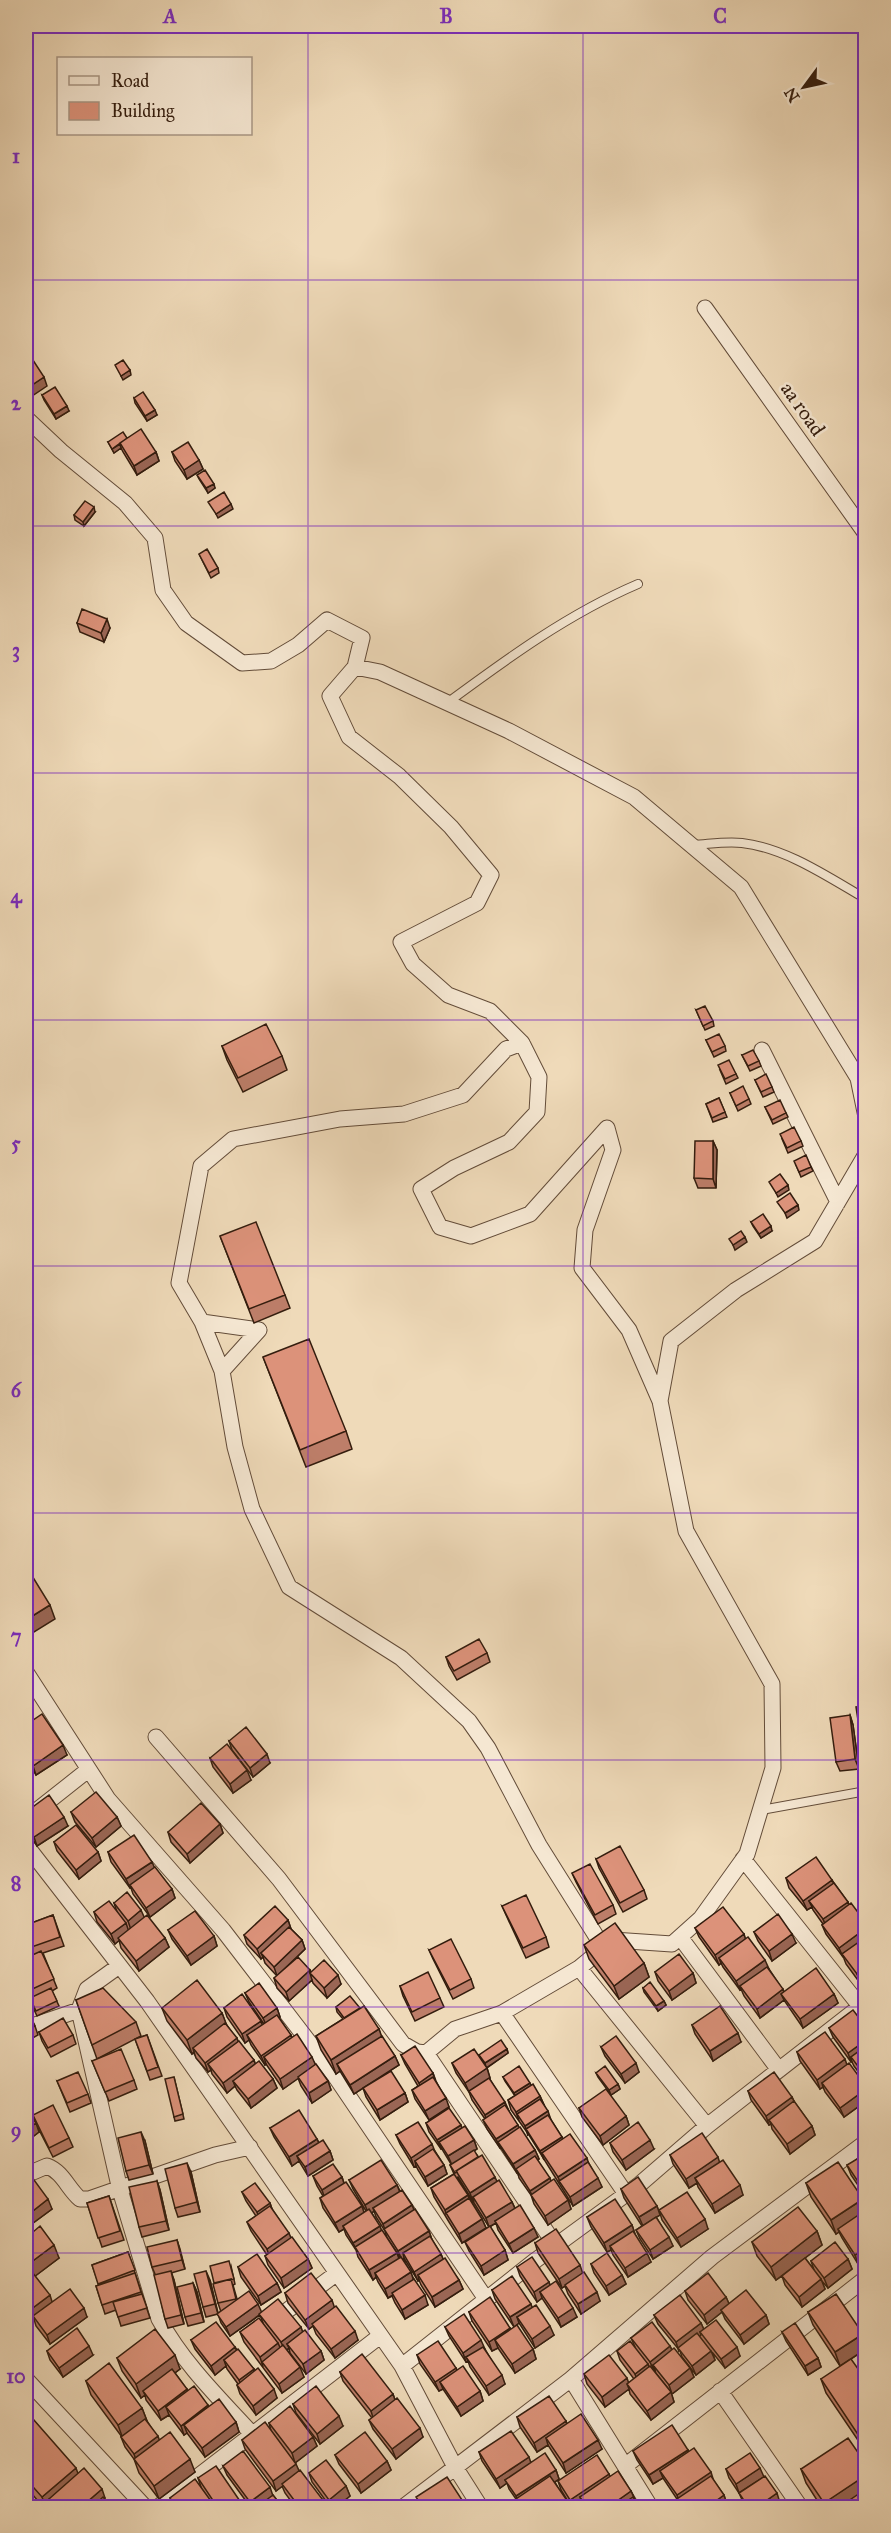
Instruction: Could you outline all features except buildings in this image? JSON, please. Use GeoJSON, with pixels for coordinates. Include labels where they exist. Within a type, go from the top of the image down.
{"type":"FeatureCollection","features":[{"type":"Feature","properties":{"kind":"street","name":"aa road"},"geometry":{"type":"LineString","coordinates":[[705,308],[866,534]]}},
{"type":"Feature","properties":{"kind":"street"},"geometry":{"type":"LineString","coordinates":[[26,418],[61,451],[125,503],[155,538],[163,590],[186,623],[242,663],[271,661],[298,645],[327,620],[362,638],[355,667],[330,696],[349,737],[399,776],[451,827],[491,875],[477,903],[401,942],[413,964],[448,995],[490,1011],[522,1043],[539,1077],[537,1112],[509,1142],[454,1168],[421,1189],[440,1227],[471,1236],[530,1214],[607,1128],[613,1149],[585,1230],[582,1268],[630,1330],[660,1401],[686,1531],[772,1684],[773,1768],[743,1859],[701,1918],[672,1944],[613,1940],[579,1968],[502,2013],[455,2029],[426,2053],[417,2052],[404,2044],[279,1879],[156,1737]]}},
{"type":"Feature","properties":{"kind":"street"},"geometry":{"type":"LineString","coordinates":[[355,667],[380,672],[509,731],[634,797],[741,887],[858,1078],[866,1117]]}},
{"type":"Feature","properties":{"kind":"street"},"geometry":{"type":"LineString","coordinates":[[522,1043],[506,1049],[463,1095],[404,1114],[340,1119],[233,1139],[201,1166],[179,1283],[201,1322],[222,1371],[234,1447],[252,1509],[289,1587],[401,1658],[469,1720],[488,1748],[539,1845],[603,1947]]}},
{"type":"Feature","properties":{"kind":"street"},"geometry":{"type":"LineString","coordinates":[[762,1050],[838,1202]]}},
{"type":"Feature","properties":{"kind":"street"},"geometry":{"type":"LineString","coordinates":[[660,1401],[671,1341],[736,1290],[815,1240],[866,1154]]}},
{"type":"Feature","properties":{"kind":"street"},"geometry":{"type":"LineString","coordinates":[[201,1322],[259,1330],[222,1371]]}},
{"type":"Feature","properties":{"kind":"street"},"geometry":{"type":"LineString","coordinates":[[26,1672],[108,1799],[223,1930],[335,2076],[486,2300]]}},
{"type":"Feature","properties":{"kind":"street"},"geometry":{"type":"LineString","coordinates":[[26,1819],[88,1770]]}},
{"type":"Feature","properties":{"kind":"street"},"geometry":{"type":"LineString","coordinates":[[26,1845],[147,2001],[402,2366],[455,2467],[481,2508]]}},
{"type":"Feature","properties":{"kind":"street"},"geometry":{"type":"LineString","coordinates":[[402,2366],[626,2194],[707,2126],[863,2004],[743,1859]]}},
{"type":"Feature","properties":{"kind":"street"},"geometry":{"type":"LineString","coordinates":[[680,1937],[779,2070]]}},
{"type":"Feature","properties":{"kind":"street"},"geometry":{"type":"LineString","coordinates":[[118,1966],[87,1989],[79,2010],[120,2190],[159,2319],[170,2339],[197,2374],[253,2435]]}},
{"type":"Feature","properties":{"kind":"street"},"geometry":{"type":"LineString","coordinates":[[579,1968],[707,2126]]}},
{"type":"Feature","properties":{"kind":"street"},"geometry":{"type":"LineString","coordinates":[[26,2028],[79,2010]]}},
{"type":"Feature","properties":{"kind":"street"},"geometry":{"type":"LineString","coordinates":[[502,2013],[626,2194]]}},
{"type":"Feature","properties":{"kind":"street"},"geometry":{"type":"LineString","coordinates":[[426,2053],[556,2246]]}},
{"type":"Feature","properties":{"kind":"street"},"geometry":{"type":"LineString","coordinates":[[402,2508],[571,2379],[712,2257],[866,2142]]}},
{"type":"Feature","properties":{"kind":"street"},"geometry":{"type":"LineString","coordinates":[[26,2175],[47,2166],[56,2169],[80,2199],[90,2199],[215,2155],[250,2147]]}},
{"type":"Feature","properties":{"kind":"street"},"geometry":{"type":"LineString","coordinates":[[264,2328],[337,2272]]}},
{"type":"Feature","properties":{"kind":"street"},"geometry":{"type":"LineString","coordinates":[[625,2466],[866,2277]]}},
{"type":"Feature","properties":{"kind":"street"},"geometry":{"type":"LineString","coordinates":[[157,2508],[380,2336]]}},
{"type":"Feature","properties":{"kind":"street"},"geometry":{"type":"LineString","coordinates":[[26,2379],[146,2508]]}},
{"type":"Feature","properties":{"kind":"street"},"geometry":{"type":"LineString","coordinates":[[571,2379],[651,2508]]}},
{"type":"Feature","properties":{"kind":"street"},"geometry":{"type":"LineString","coordinates":[[720,2391],[801,2508]]}},
{"type":"Feature","properties":{"kind":"lane"},"geometry":{"type":"LineString","coordinates":[[447,703],[552,628],[598,601],[638,584]]}},
{"type":"Feature","properties":{"kind":"lane"},"geometry":{"type":"LineString","coordinates":[[692,846],[739,842],[760,846],[790,857],[866,899]]}},
{"type":"Feature","properties":{"kind":"lane"},"geometry":{"type":"LineString","coordinates":[[760,1810],[866,1791]]}}]}
